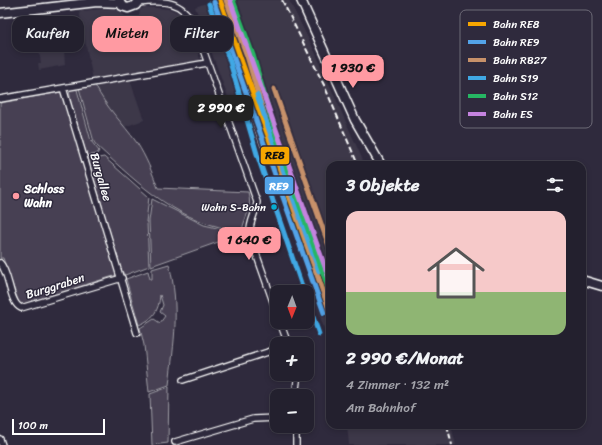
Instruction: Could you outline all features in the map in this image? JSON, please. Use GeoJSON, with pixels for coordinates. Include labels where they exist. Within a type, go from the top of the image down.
{"type":"FeatureCollection","features":[{"type":"Feature","properties":{"kind":"street"},"geometry":{"type":"LineString","coordinates":[[301,0],[355,120],[379,161]]}},
{"type":"Feature","properties":{"kind":"street"},"geometry":{"type":"LineString","coordinates":[[0,13],[97,1],[119,2],[128,8],[138,2],[157,1],[179,4],[186,11],[194,24],[257,202],[250,225],[250,236],[270,293]]}},
{"type":"Feature","properties":{"kind":"street"},"geometry":{"type":"LineString","coordinates":[[0,99],[207,63]]}},
{"type":"Feature","properties":{"kind":"street","name":"Burgallee"},"geometry":{"type":"LineString","coordinates":[[62,88],[122,278],[137,333]]}},
{"type":"Feature","properties":{"kind":"street","name":"Burggraben"},"geometry":{"type":"LineString","coordinates":[[0,263],[3,267],[16,305],[21,308],[122,278]]}},
{"type":"Feature","properties":{"kind":"street"},"geometry":{"type":"LineString","coordinates":[[586,281],[602,286]]}},
{"type":"Feature","properties":{"kind":"street"},"geometry":{"type":"LineString","coordinates":[[183,380],[270,351]]}},
{"type":"Feature","properties":{"kind":"street"},"geometry":{"type":"LineString","coordinates":[[175,442],[253,419],[270,418]]}},
{"type":"Feature","properties":{"kind":"street"},"geometry":{"type":"LineString","coordinates":[[296,433],[296,445]]}},
{"type":"Feature","properties":{"kind":"street"},"geometry":{"type":"LineString","coordinates":[[0,439],[2,445]]}},
{"type":"Feature","properties":{"kind":"shaded area"},"geometry":{"type":"Polygon","coordinates":[[[215,0],[219,10],[216,0],[289,0],[315,52],[363,161],[326,161],[326,335],[314,297],[314,285],[268,155],[266,154],[258,133],[251,102],[239,106],[230,103],[211,52],[233,52],[233,16],[198,16],[195,7],[215,0]]]}},
{"type":"Feature","properties":{"kind":"shaded area"},"geometry":{"type":"Polygon","coordinates":[[[144,7],[170,9],[179,13],[181,16],[170,16],[170,52],[198,52],[201,61],[93,80],[84,36],[84,16],[80,16],[79,11],[111,8],[116,9],[125,16],[92,16],[92,52],[162,52],[162,16],[139,16],[140,10],[144,7]]]}},
{"type":"Feature","properties":{"kind":"shaded area"},"geometry":{"type":"Polygon","coordinates":[[[39,52],[64,52],[65,65],[39,70],[38,63],[41,63],[39,52]]]}},
{"type":"Feature","properties":{"kind":"shaded area"},"geometry":{"type":"Polygon","coordinates":[[[130,80],[144,120],[124,127],[106,105],[95,85],[130,80]]]}},
{"type":"Feature","properties":{"kind":"shaded area"},"geometry":{"type":"Polygon","coordinates":[[[95,85],[104,101],[137,143],[149,165],[158,188],[248,192],[250,203],[242,231],[199,221],[180,212],[146,189],[97,146],[94,142],[79,88],[95,85]]]}},
{"type":"Feature","properties":{"kind":"shaded area"},"geometry":{"type":"Polygon","coordinates":[[[76,86],[91,141],[99,151],[97,154],[87,156],[71,103],[69,89],[76,86]]]}},
{"type":"Feature","properties":{"kind":"shaded area"},"geometry":{"type":"Polygon","coordinates":[[[61,92],[117,275],[23,304],[19,303],[3,258],[0,258],[0,103],[61,92]]]}},
{"type":"Feature","properties":{"kind":"shaded area"},"geometry":{"type":"Polygon","coordinates":[[[251,102],[258,133],[266,154],[264,156],[245,104],[251,102]]]}},
{"type":"Feature","properties":{"kind":"shaded area"},"geometry":{"type":"Polygon","coordinates":[[[93,157],[93,159],[104,157],[149,197],[146,222],[149,266],[125,275],[121,270],[88,158],[93,157]]]}},
{"type":"Feature","properties":{"kind":"shaded area"},"geometry":{"type":"Polygon","coordinates":[[[152,199],[204,225],[234,232],[235,236],[151,266],[149,221],[152,199]]]}},
{"type":"Feature","properties":{"kind":"shaded area"},"geometry":{"type":"Polygon","coordinates":[[[169,264],[174,295],[175,324],[169,385],[149,392],[144,345],[140,328],[154,319],[160,323],[165,316],[160,312],[163,305],[160,295],[157,310],[152,317],[139,325],[126,279],[148,271],[150,279],[152,279],[152,269],[169,264]]]}},
{"type":"Feature","properties":{"kind":"shaded area"},"geometry":{"type":"Polygon","coordinates":[[[169,387],[168,443],[152,445],[150,394],[169,387]]]}},
{"type":"Feature","properties":{"kind":"shaded area"},"geometry":{"type":"Polygon","coordinates":[[[347,429],[452,429],[456,445],[349,445],[347,429]]]}},
{"type":"Feature","properties":{"kind":"railway"},"geometry":{"type":"LineString","coordinates":[[282,0],[324,85],[356,161]]}},
{"type":"Feature","properties":{"kind":"railway"},"geometry":{"type":"LineString","coordinates":[[448,429],[452,445]]}},
{"type":"Feature","properties":{"kind":"rail line","name":"RE8"},"geometry":{"type":"LineString","coordinates":[[220,0],[326,300]]}},
{"type":"Feature","properties":{"kind":"rail line","name":"RB27"},"geometry":{"type":"LineString","coordinates":[[226,0],[247,56],[274,148],[326,300]]}},
{"type":"Feature","properties":{"kind":"rail line","name":"ES"},"geometry":{"type":"LineString","coordinates":[[230,0],[326,270]]}},
{"type":"Feature","properties":{"kind":"rail line","name":"S12"},"geometry":{"type":"LineString","coordinates":[[233,0],[253,55],[279,146],[326,281]]}},
{"type":"Feature","properties":{"kind":"rail line","name":"RE9"},"geometry":{"type":"LineString","coordinates":[[214,2],[324,313]]}},
{"type":"Feature","properties":{"kind":"rail line","name":"S19"},"geometry":{"type":"LineString","coordinates":[[209,4],[230,62],[257,154],[302,285]]}},
{"type":"Feature","properties":{"kind":"rail line","name":"RB27"},"geometry":{"type":"LineString","coordinates":[[274,89],[326,238]]}},
{"type":"Feature","properties":{"kind":"rail line","name":"S19"},"geometry":{"type":"LineString","coordinates":[[257,95],[319,271]]}},
{"type":"Feature","properties":{"kind":"rail line","name":"S19"},"geometry":{"type":"LineString","coordinates":[[314,320],[319,334]]}},
{"type":"Feature","properties":{"kind":"place","name":"Schloss Wahn"},"geometry":{"type":"Point","coordinates":[16,196]}},
{"type":"Feature","properties":{"kind":"place","name":"Wahn S-Bahn"},"geometry":{"type":"Point","coordinates":[274,207]}}]}
